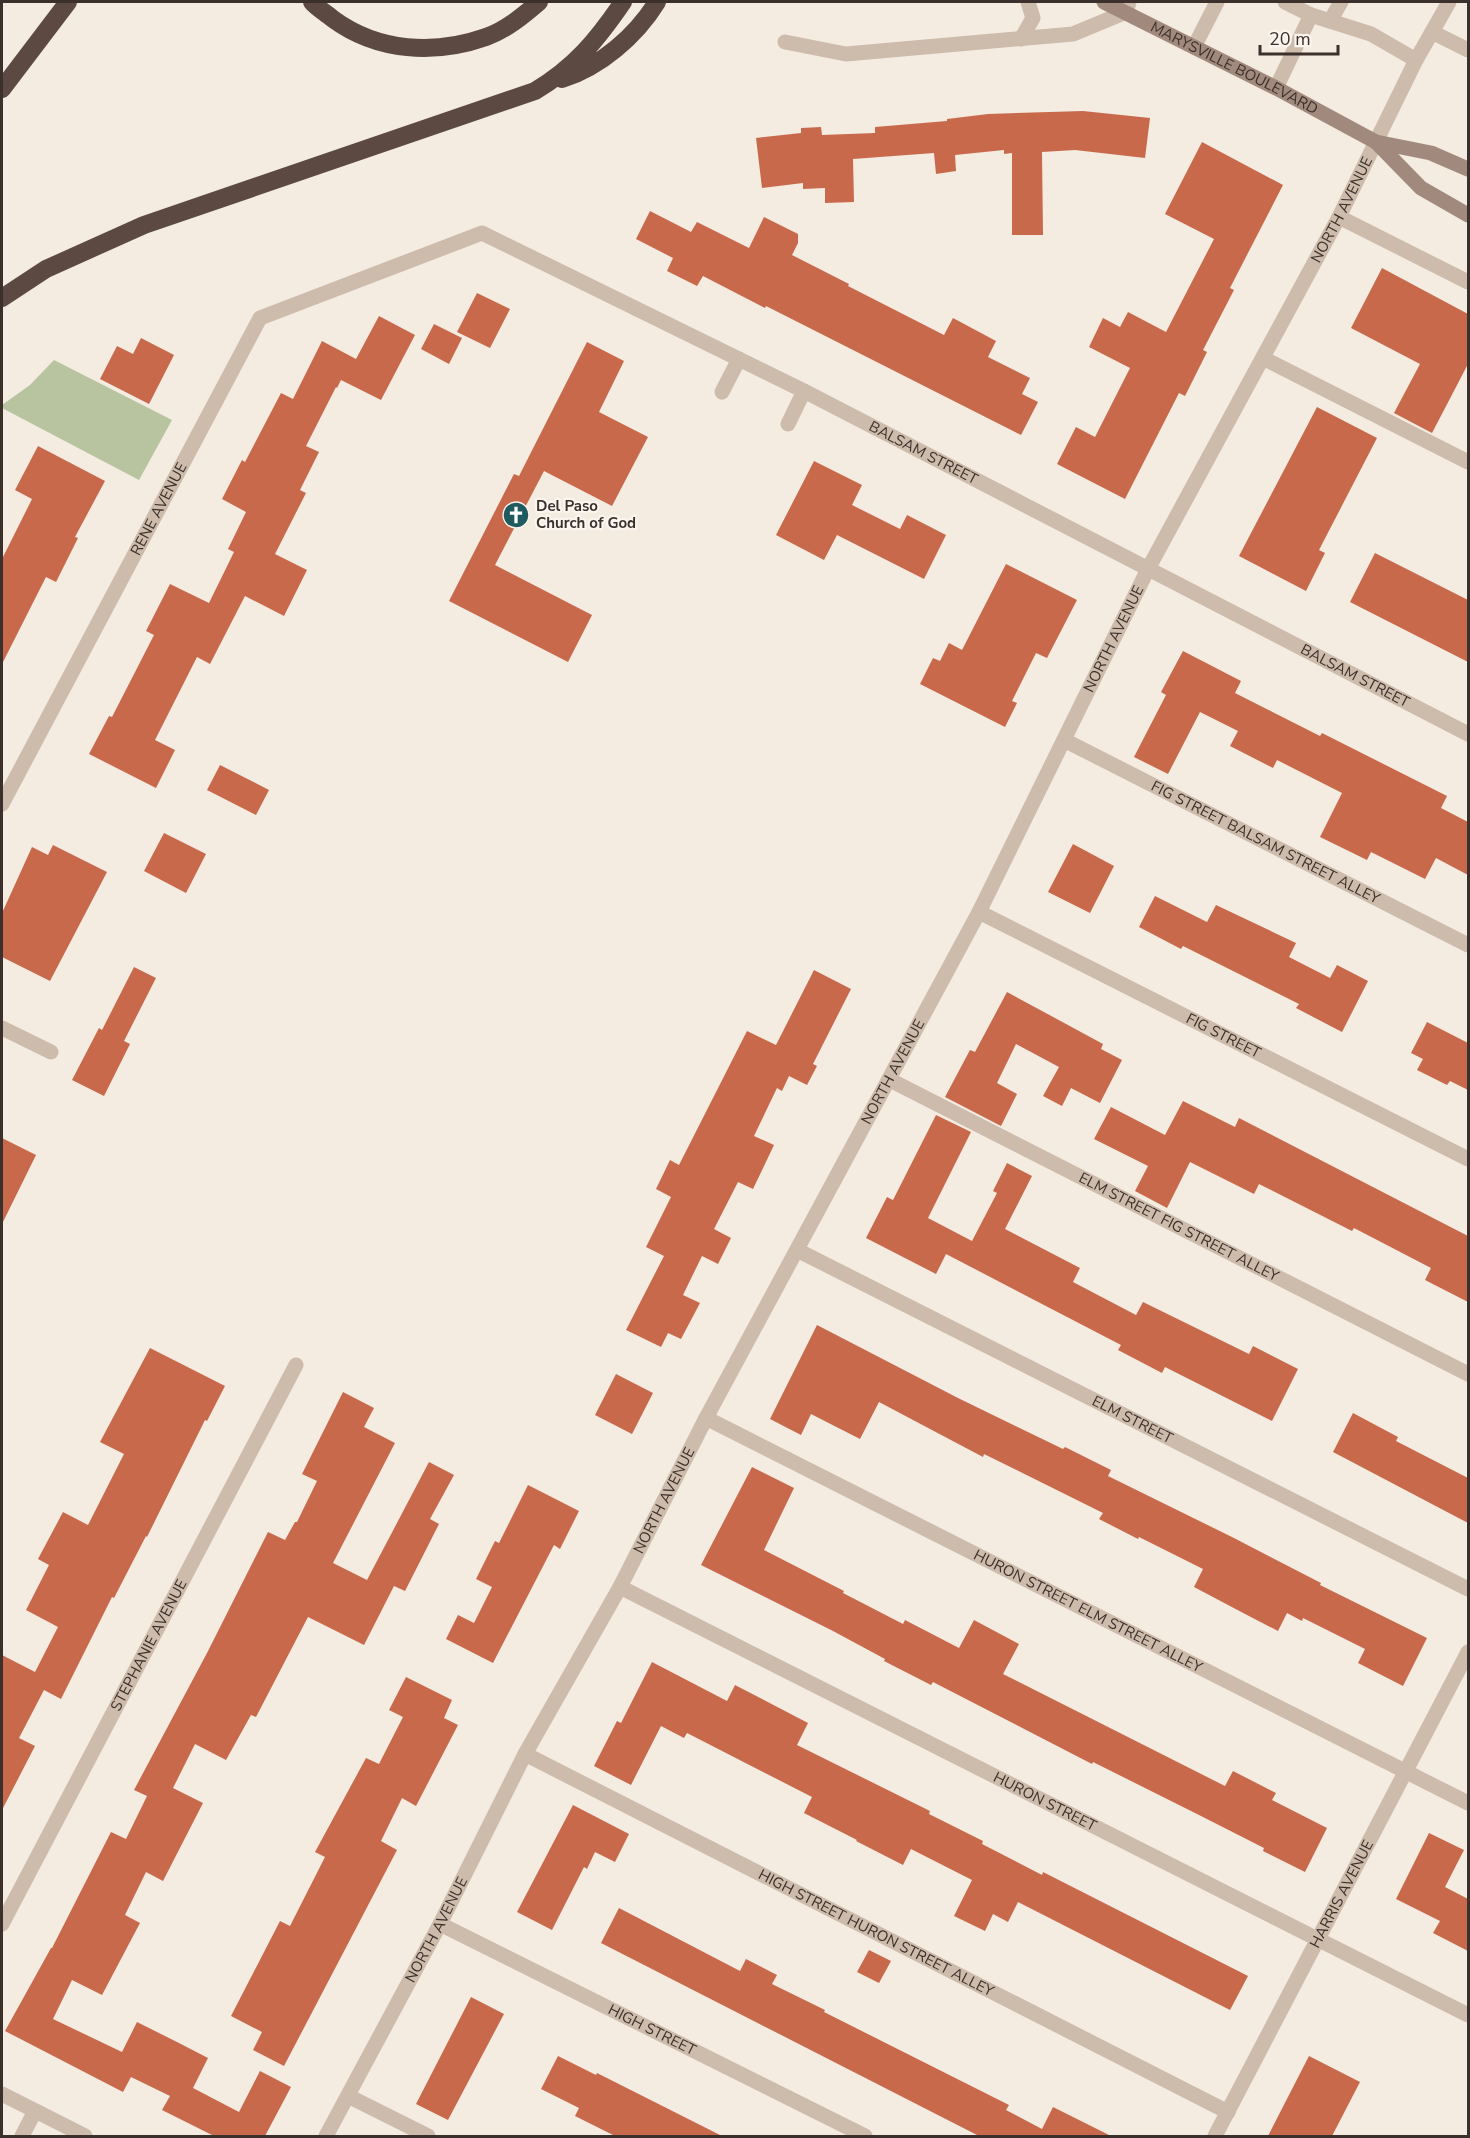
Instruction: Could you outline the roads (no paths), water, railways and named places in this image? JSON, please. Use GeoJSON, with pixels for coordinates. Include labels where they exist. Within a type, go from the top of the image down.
{"type":"FeatureCollection","features":[{"type":"Feature","properties":{"kind":"highway"},"geometry":{"type":"LineString","coordinates":[[2,89],[68,2]]}},
{"type":"Feature","properties":{"kind":"highway"},"geometry":{"type":"LineString","coordinates":[[312,2],[344,27],[366,38],[390,45],[415,48],[452,47],[488,36],[510,25],[539,2]]}},
{"type":"Feature","properties":{"kind":"highway"},"geometry":{"type":"LineString","coordinates":[[2,298],[46,269],[144,225],[535,91],[569,67],[599,36],[622,2]]}},
{"type":"Feature","properties":{"kind":"highway"},"geometry":{"type":"LineString","coordinates":[[546,84],[571,76],[595,64],[626,40],[657,2]]}},
{"type":"Feature","properties":{"kind":"main road","name":"MARYSVILLE BOULEVARD"},"geometry":{"type":"LineString","coordinates":[[1104,2],[1127,7],[1194,46],[1376,142],[1431,153],[1468,169]]}},
{"type":"Feature","properties":{"kind":"main road","name":"MARYSVILLE BOULEVARD"},"geometry":{"type":"LineString","coordinates":[[1376,142],[1421,188],[1468,215]]}},
{"type":"Feature","properties":{"kind":"street"},"geometry":{"type":"LineString","coordinates":[[1021,39],[1033,18],[1028,2]]}},
{"type":"Feature","properties":{"kind":"street"},"geometry":{"type":"LineString","coordinates":[[1194,46],[1217,2]]}},
{"type":"Feature","properties":{"kind":"street"},"geometry":{"type":"LineString","coordinates":[[1285,2],[1311,15],[1371,34],[1416,60]]}},
{"type":"Feature","properties":{"kind":"street"},"geometry":{"type":"LineString","coordinates":[[1330,21],[1341,2]]}},
{"type":"Feature","properties":{"kind":"street","name":"NORTH AVENUE"},"geometry":{"type":"LineString","coordinates":[[326,2136],[440,1924],[525,1754],[620,1587],[706,1418],[979,912],[1148,569],[1339,217],[1416,60],[1449,2]]}},
{"type":"Feature","properties":{"kind":"street"},"geometry":{"type":"LineString","coordinates":[[785,42],[846,54],[1073,34],[1127,7]]}},
{"type":"Feature","properties":{"kind":"street"},"geometry":{"type":"LineString","coordinates":[[1276,88],[1311,15]]}},
{"type":"Feature","properties":{"kind":"street"},"geometry":{"type":"LineString","coordinates":[[1432,32],[1468,50]]}},
{"type":"Feature","properties":{"kind":"street"},"geometry":{"type":"LineString","coordinates":[[1339,217],[1468,282]]}},
{"type":"Feature","properties":{"kind":"street","name":"BALSAM STREET"},"geometry":{"type":"LineString","coordinates":[[370,274],[482,233],[804,391],[1468,734]]}},
{"type":"Feature","properties":{"kind":"street","name":"RENE AVENUE"},"geometry":{"type":"LineString","coordinates":[[2,804],[260,318],[370,274]]}},
{"type":"Feature","properties":{"kind":"street"},"geometry":{"type":"LineString","coordinates":[[1263,358],[1468,462]]}},
{"type":"Feature","properties":{"kind":"street"},"geometry":{"type":"LineString","coordinates":[[722,392],[739,359]]}},
{"type":"Feature","properties":{"kind":"street"},"geometry":{"type":"LineString","coordinates":[[788,424],[804,391]]}},
{"type":"Feature","properties":{"kind":"street","name":"FIG STREET BALSAM STREET ALLEY"},"geometry":{"type":"LineString","coordinates":[[1064,740],[1468,945]]}},
{"type":"Feature","properties":{"kind":"street","name":"FIG STREET"},"geometry":{"type":"LineString","coordinates":[[979,912],[1468,1159]]}},
{"type":"Feature","properties":{"kind":"street"},"geometry":{"type":"LineString","coordinates":[[2,1028],[51,1052]]}},
{"type":"Feature","properties":{"kind":"street","name":"ELM STREET FIG STREET ALLEY"},"geometry":{"type":"LineString","coordinates":[[890,1080],[1468,1374]]}},
{"type":"Feature","properties":{"kind":"street","name":"ELM STREET"},"geometry":{"type":"LineString","coordinates":[[797,1250],[1468,1589]]}},
{"type":"Feature","properties":{"kind":"street","name":"STEPHANIE AVENUE"},"geometry":{"type":"LineString","coordinates":[[2,1924],[296,1365]]}},
{"type":"Feature","properties":{"kind":"street","name":"HURON STREET ELM STREET ALLEY"},"geometry":{"type":"LineString","coordinates":[[706,1418],[1468,1803]]}},
{"type":"Feature","properties":{"kind":"street","name":"HURON STREET"},"geometry":{"type":"LineString","coordinates":[[620,1587],[1468,2015]]}},
{"type":"Feature","properties":{"kind":"street","name":"HARRIS AVENUE"},"geometry":{"type":"LineString","coordinates":[[1215,2136],[1468,1652]]}},
{"type":"Feature","properties":{"kind":"street","name":"HIGH STREET HURON STREET ALLEY"},"geometry":{"type":"LineString","coordinates":[[525,1754],[1227,2112]]}},
{"type":"Feature","properties":{"kind":"street","name":"HIGH STREET"},"geometry":{"type":"LineString","coordinates":[[440,1924],[865,2136]]}},
{"type":"Feature","properties":{"kind":"street"},"geometry":{"type":"LineString","coordinates":[[2,2094],[85,2136]]}},
{"type":"Feature","properties":{"kind":"street"},"geometry":{"type":"LineString","coordinates":[[348,2096],[428,2136]]}},
{"type":"Feature","properties":{"kind":"street"},"geometry":{"type":"LineString","coordinates":[[22,2136],[35,2111]]}},
{"type":"Feature","properties":{"kind":"place","name":"Del Paso Church of God"},"geometry":{"type":"Point","coordinates":[516,515]}}]}
